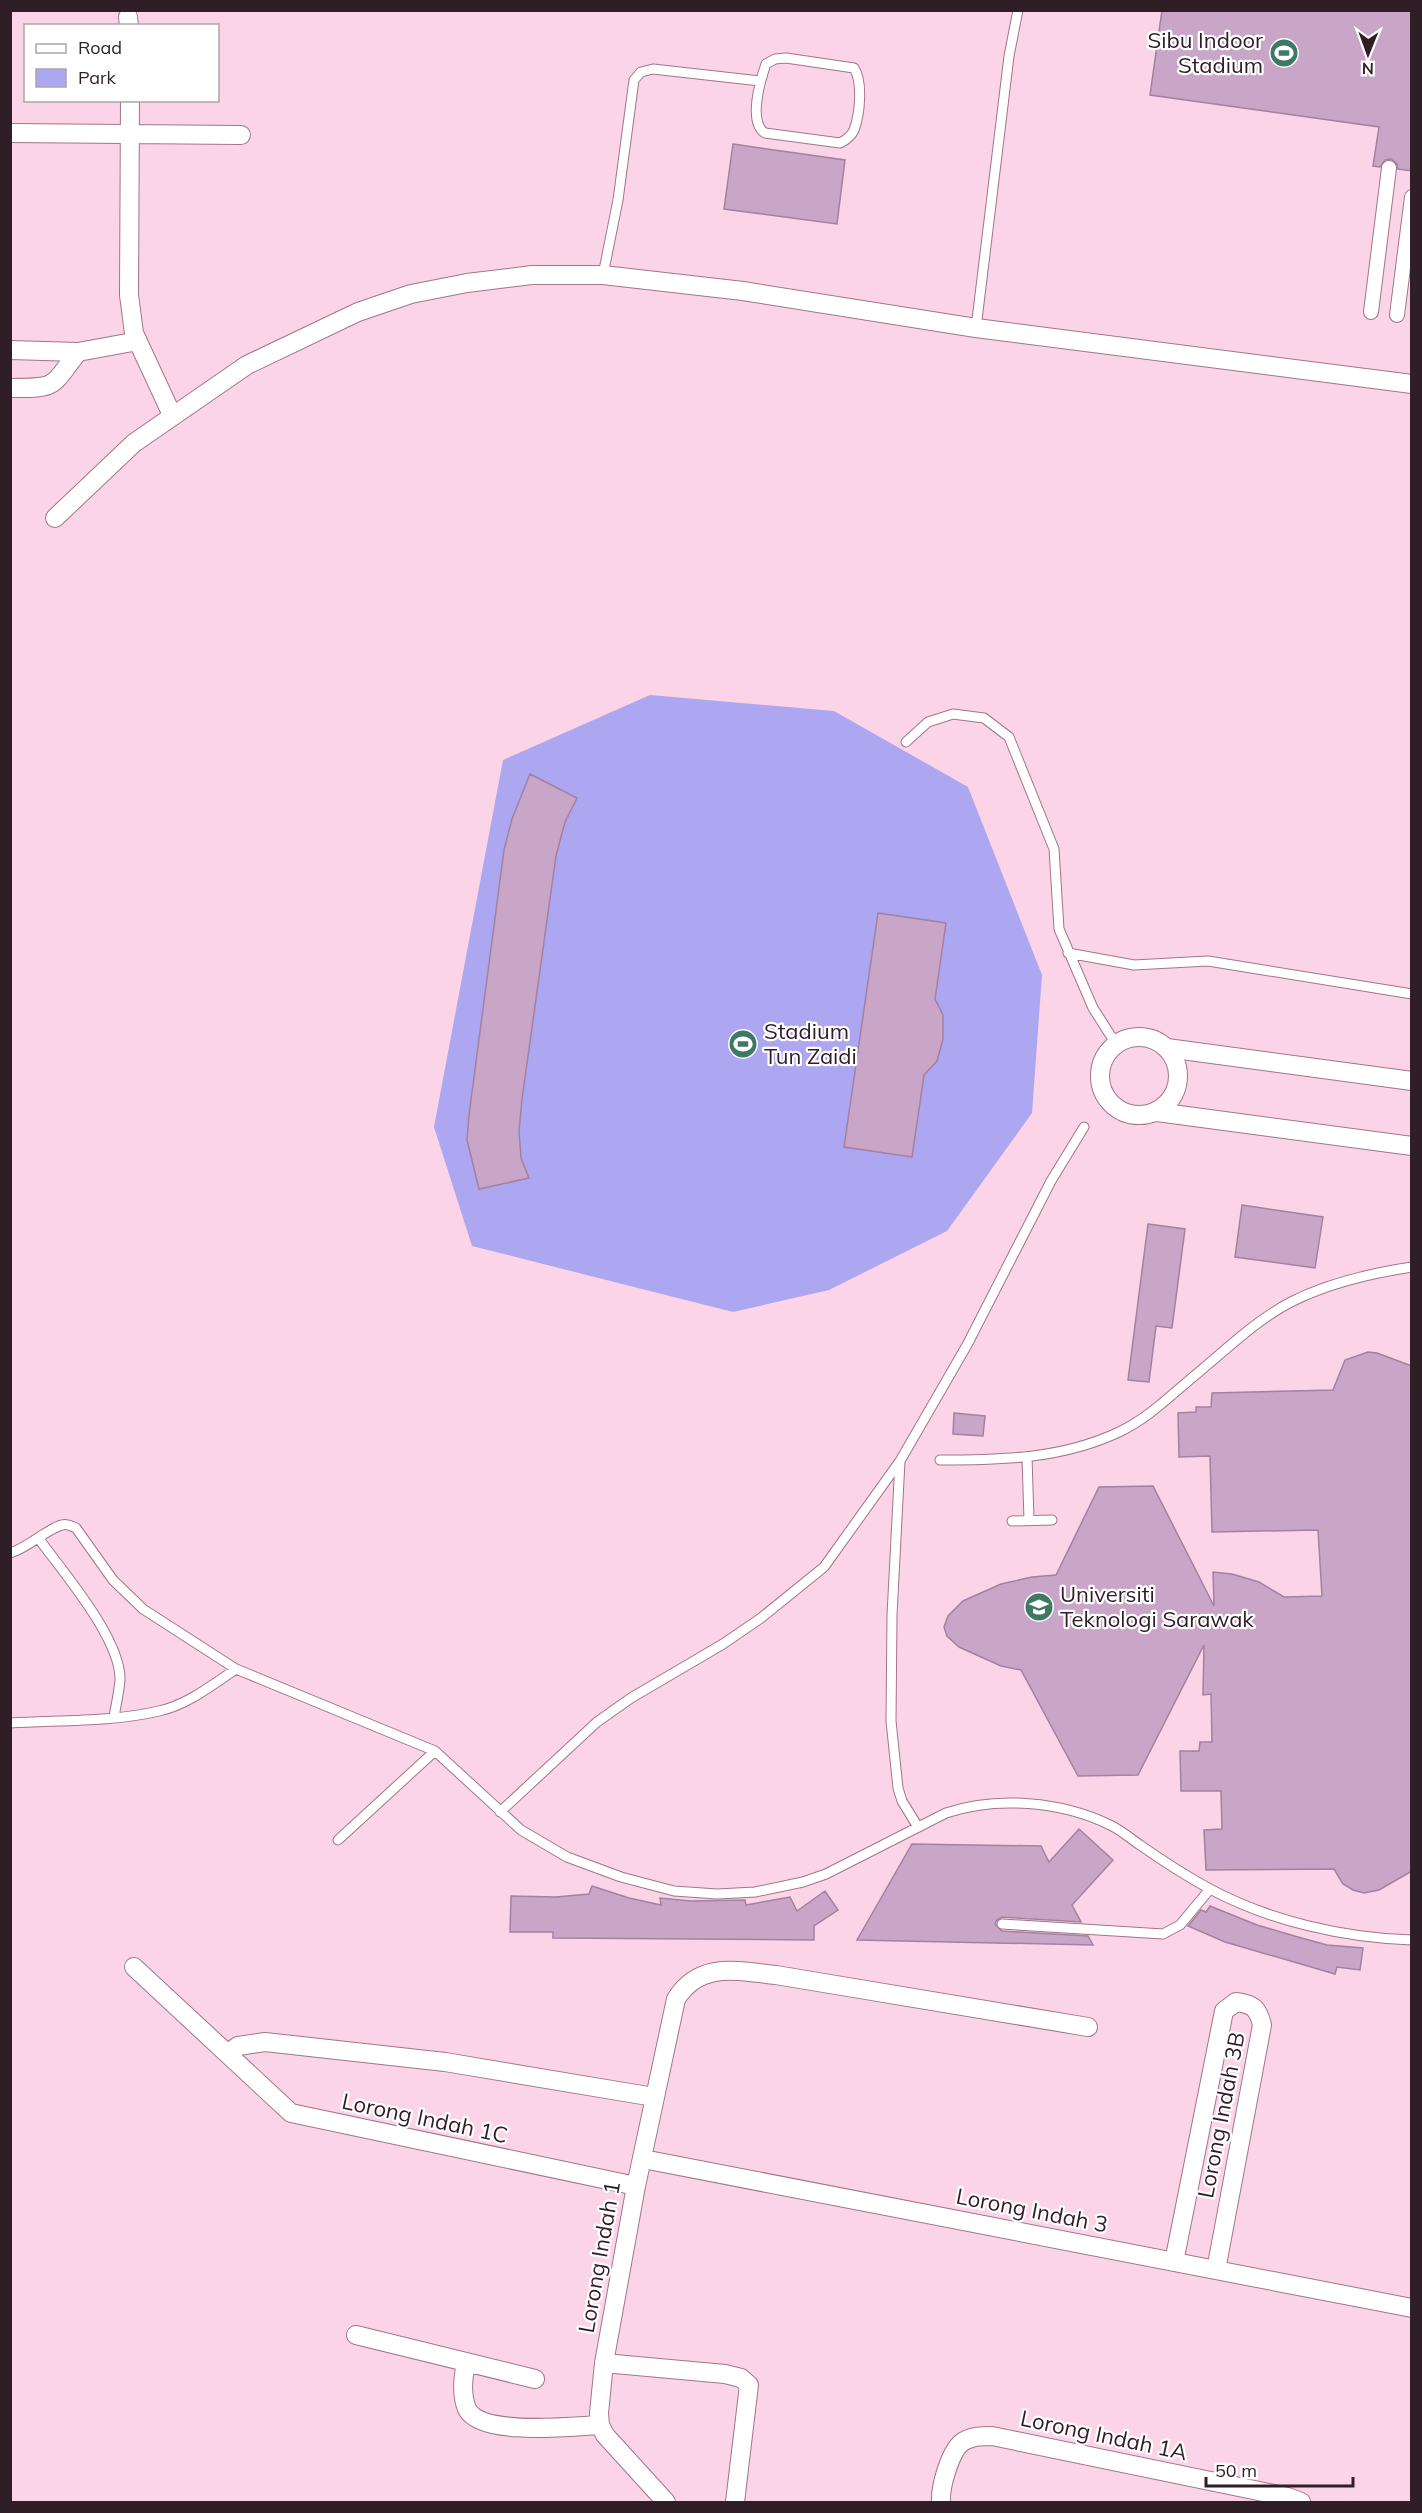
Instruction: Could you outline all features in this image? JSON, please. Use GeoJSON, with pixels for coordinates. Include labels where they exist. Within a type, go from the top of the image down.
{"type":"FeatureCollection","features":[{"type":"Feature","properties":{"kind":"street"},"geometry":{"type":"LineString","coordinates":[[130,102],[129,295],[134,333],[172,415]]}},
{"type":"Feature","properties":{"kind":"street"},"geometry":{"type":"LineString","coordinates":[[10,133],[241,135]]}},
{"type":"Feature","properties":{"kind":"street"},"geometry":{"type":"LineString","coordinates":[[1371,312],[1389,168]]}},
{"type":"Feature","properties":{"kind":"street"},"geometry":{"type":"LineString","coordinates":[[1397,315],[1412,197]]}},
{"type":"Feature","properties":{"kind":"street"},"geometry":{"type":"LineString","coordinates":[[56,518],[134,443],[247,364],[358,312],[411,294],[467,283],[532,275],[603,275],[743,291],[976,328],[1412,384]]}},
{"type":"Feature","properties":{"kind":"street"},"geometry":{"type":"LineString","coordinates":[[10,350],[78,352],[138,341]]}},
{"type":"Feature","properties":{"kind":"street"},"geometry":{"type":"LineString","coordinates":[[10,388],[41,388],[56,383],[78,352]]}},
{"type":"Feature","properties":{"kind":"street"},"geometry":{"type":"LineString","coordinates":[[1157,1112],[1167,1105],[1178,1083],[1179,1070],[1174,1058],[1167,1048],[1158,1042],[1137,1037],[1116,1044],[1103,1060],[1100,1071],[1102,1091],[1110,1102],[1120,1110],[1132,1115],[1157,1112],[1412,1146]]}},
{"type":"Feature","properties":{"kind":"street"},"geometry":{"type":"LineString","coordinates":[[1167,1048],[1412,1081]]}},
{"type":"Feature","properties":{"kind":"street","name":"Lorong Indah 1C"},"geometry":{"type":"LineString","coordinates":[[134,1967],[291,2114],[636,2186]]}},
{"type":"Feature","properties":{"kind":"street","name":"Lorong Indah 1"},"geometry":{"type":"LineString","coordinates":[[600,2425],[604,2363],[636,2186],[676,1999],[687,1983],[702,1975],[728,1970],[776,1975],[1088,2027]]}},
{"type":"Feature","properties":{"kind":"street","name":"Lorong Indah 3B"},"geometry":{"type":"LineString","coordinates":[[1174,2262],[1224,2011],[1236,2002],[1249,2003],[1258,2010],[1262,2025],[1216,2270]]}},
{"type":"Feature","properties":{"kind":"street"},"geometry":{"type":"LineString","coordinates":[[228,2053],[238,2046],[265,2042],[445,2062],[654,2097]]}},
{"type":"Feature","properties":{"kind":"street","name":"Lorong Indah 3"},"geometry":{"type":"LineString","coordinates":[[643,2159],[1216,2270],[1410,2302]]}},
{"type":"Feature","properties":{"kind":"street"},"geometry":{"type":"LineString","coordinates":[[356,2334],[535,2379]]}},
{"type":"Feature","properties":{"kind":"street"},"geometry":{"type":"LineString","coordinates":[[466,2363],[462,2380],[466,2408],[470,2413],[489,2424],[509,2427],[600,2425],[614,2446],[666,2502]]}},
{"type":"Feature","properties":{"kind":"street"},"geometry":{"type":"LineString","coordinates":[[604,2363],[725,2374],[741,2378],[748,2385],[735,2502]]}},
{"type":"Feature","properties":{"kind":"street","name":"Lorong Indah 1A"},"geometry":{"type":"LineString","coordinates":[[941,2502],[946,2473],[953,2453],[962,2442],[977,2436],[992,2436],[1288,2497],[1301,2502]]}},
{"type":"Feature","properties":{"kind":"lane"},"geometry":{"type":"LineString","coordinates":[[976,328],[1009,56],[1018,10]]}},
{"type":"Feature","properties":{"kind":"lane"},"geometry":{"type":"LineString","coordinates":[[786,58],[854,68],[860,77],[854,130],[840,143],[765,133],[759,129],[756,119],[760,81],[766,64],[775,59],[786,58]]}},
{"type":"Feature","properties":{"kind":"lane"},"geometry":{"type":"LineString","coordinates":[[603,275],[618,200],[634,80],[641,72],[653,69],[760,81]]}},
{"type":"Feature","properties":{"kind":"lane"},"geometry":{"type":"LineString","coordinates":[[906,742],[928,722],[953,714],[984,718],[1009,737],[1054,849],[1059,929],[1094,1008],[1116,1044]]}},
{"type":"Feature","properties":{"kind":"lane"},"geometry":{"type":"LineString","coordinates":[[1068,953],[1134,965],[1208,961],[1412,994]]}},
{"type":"Feature","properties":{"kind":"lane"},"geometry":{"type":"LineString","coordinates":[[500,1812],[597,1722],[631,1698],[723,1644],[761,1618],[824,1566],[900,1461],[967,1346],[1046,1191],[1084,1127]]}},
{"type":"Feature","properties":{"kind":"lane"},"geometry":{"type":"LineString","coordinates":[[940,1460],[1043,1456],[1118,1432],[1156,1411],[1249,1330],[1292,1301],[1326,1287],[1412,1267]]}},
{"type":"Feature","properties":{"kind":"lane"},"geometry":{"type":"LineString","coordinates":[[1027,1457],[1029,1520]]}},
{"type":"Feature","properties":{"kind":"lane"},"geometry":{"type":"LineString","coordinates":[[900,1461],[892,1615],[891,1721],[898,1788],[902,1801],[918,1827]]}},
{"type":"Feature","properties":{"kind":"lane"},"geometry":{"type":"LineString","coordinates":[[1012,1521],[1052,1520]]}},
{"type":"Feature","properties":{"kind":"lane"},"geometry":{"type":"LineString","coordinates":[[10,1553],[61,1525],[76,1528],[113,1580],[143,1609],[236,1669],[435,1751],[451,1763],[500,1812],[539,1842],[585,1865],[621,1877],[674,1891],[717,1894],[755,1892],[803,1882],[826,1874],[918,1827],[962,1808],[1006,1803],[1041,1805],[1111,1825],[1171,1866],[1210,1889],[1248,1906],[1341,1933],[1412,1940]]}},
{"type":"Feature","properties":{"kind":"lane"},"geometry":{"type":"LineString","coordinates":[[39,1539],[96,1618],[115,1653],[120,1678],[114,1717]]}},
{"type":"Feature","properties":{"kind":"lane"},"geometry":{"type":"LineString","coordinates":[[10,1723],[114,1717],[160,1711],[198,1694],[236,1669]]}},
{"type":"Feature","properties":{"kind":"lane"},"geometry":{"type":"LineString","coordinates":[[338,1840],[435,1751]]}},
{"type":"Feature","properties":{"kind":"lane"},"geometry":{"type":"LineString","coordinates":[[1002,1924],[1163,1934],[1180,1925],[1210,1889]]}},
{"type":"Feature","properties":{"kind":"green space","name":"Stadium Tun Zaidi"},"geometry":{"type":"Polygon","coordinates":[[[650,695],[834,711],[968,787],[1042,975],[1032,1113],[947,1231],[829,1290],[733,1312],[472,1246],[434,1127],[503,760],[650,695]]]}},
{"type":"Feature","properties":{"kind":"building","name":"Sibu Indoor Stadium"},"geometry":{"type":"Polygon","coordinates":[[[1162,10],[1412,10],[1412,171],[1398,169],[1397,164],[1391,159],[1385,160],[1380,167],[1373,166],[1379,127],[1150,95],[1162,10]]]}},
{"type":"Feature","properties":{"kind":"building"},"geometry":{"type":"Polygon","coordinates":[[[733,144],[845,160],[837,224],[724,209],[733,144]]]}},
{"type":"Feature","properties":{"kind":"building"},"geometry":{"type":"Polygon","coordinates":[[[530,774],[577,798],[565,822],[556,856],[522,1099],[519,1131],[521,1158],[529,1178],[479,1189],[467,1140],[469,1115],[504,850],[512,819],[530,774]]]}},
{"type":"Feature","properties":{"kind":"building"},"geometry":{"type":"Polygon","coordinates":[[[878,913],[946,923],[935,999],[943,1015],[943,1039],[937,1061],[924,1075],[912,1157],[844,1147],[878,913]]]}},
{"type":"Feature","properties":{"kind":"building"},"geometry":{"type":"Polygon","coordinates":[[[1242,1205],[1323,1217],[1315,1268],[1235,1257],[1242,1205]]]}},
{"type":"Feature","properties":{"kind":"building"},"geometry":{"type":"Polygon","coordinates":[[[1148,1224],[1185,1229],[1172,1328],[1156,1326],[1149,1382],[1128,1380],[1148,1224]]]}},
{"type":"Feature","properties":{"kind":"building"},"geometry":{"type":"Polygon","coordinates":[[[1368,1352],[1412,1366],[1412,1871],[1379,1890],[1364,1893],[1343,1884],[1334,1869],[1206,1870],[1204,1830],[1222,1829],[1221,1791],[1181,1791],[1180,1751],[1199,1751],[1200,1742],[1212,1742],[1211,1694],[1203,1695],[1204,1645],[1138,1775],[1078,1776],[1021,1670],[1001,1666],[959,1647],[947,1636],[944,1627],[948,1616],[963,1601],[1001,1584],[1032,1577],[1056,1575],[1099,1487],[1153,1486],[1214,1606],[1213,1572],[1232,1574],[1259,1582],[1284,1597],[1322,1596],[1318,1530],[1212,1532],[1210,1456],[1179,1457],[1178,1413],[1196,1412],[1196,1407],[1211,1407],[1212,1393],[1333,1390],[1345,1360],[1368,1352]]]}},
{"type":"Feature","properties":{"kind":"building"},"geometry":{"type":"Polygon","coordinates":[[[954,1413],[985,1416],[983,1436],[953,1434],[954,1413]]]}},
{"type":"Feature","properties":{"kind":"building"},"geometry":{"type":"Polygon","coordinates":[[[1079,1829],[1113,1860],[1072,1905],[1081,1922],[1002,1917],[995,1924],[1002,1931],[1088,1936],[1093,1945],[857,1940],[912,1844],[1041,1846],[1049,1862],[1079,1829]]]}},
{"type":"Feature","properties":{"kind":"building"},"geometry":{"type":"Polygon","coordinates":[[[592,1886],[661,1905],[660,1898],[691,1901],[745,1900],[746,1905],[790,1897],[797,1911],[825,1891],[838,1910],[814,1926],[814,1940],[553,1938],[553,1932],[510,1932],[511,1896],[556,1897],[589,1894],[592,1886]]]}},
{"type":"Feature","properties":{"kind":"building"},"geometry":{"type":"Polygon","coordinates":[[[1210,1906],[1257,1925],[1327,1945],[1363,1948],[1360,1970],[1337,1967],[1335,1974],[1225,1942],[1188,1926],[1201,1910],[1206,1912],[1210,1906]]]}},
{"type":"Feature","properties":{"kind":"place","name":"Sibu Indoor Stadium"},"geometry":{"type":"Point","coordinates":[1284,53]}},
{"type":"Feature","properties":{"kind":"place","name":"Stadium Tun Zaidi"},"geometry":{"type":"Point","coordinates":[743,1044]}},
{"type":"Feature","properties":{"kind":"place","name":"Universiti Teknologi Sarawak"},"geometry":{"type":"Point","coordinates":[1039,1607]}}]}
